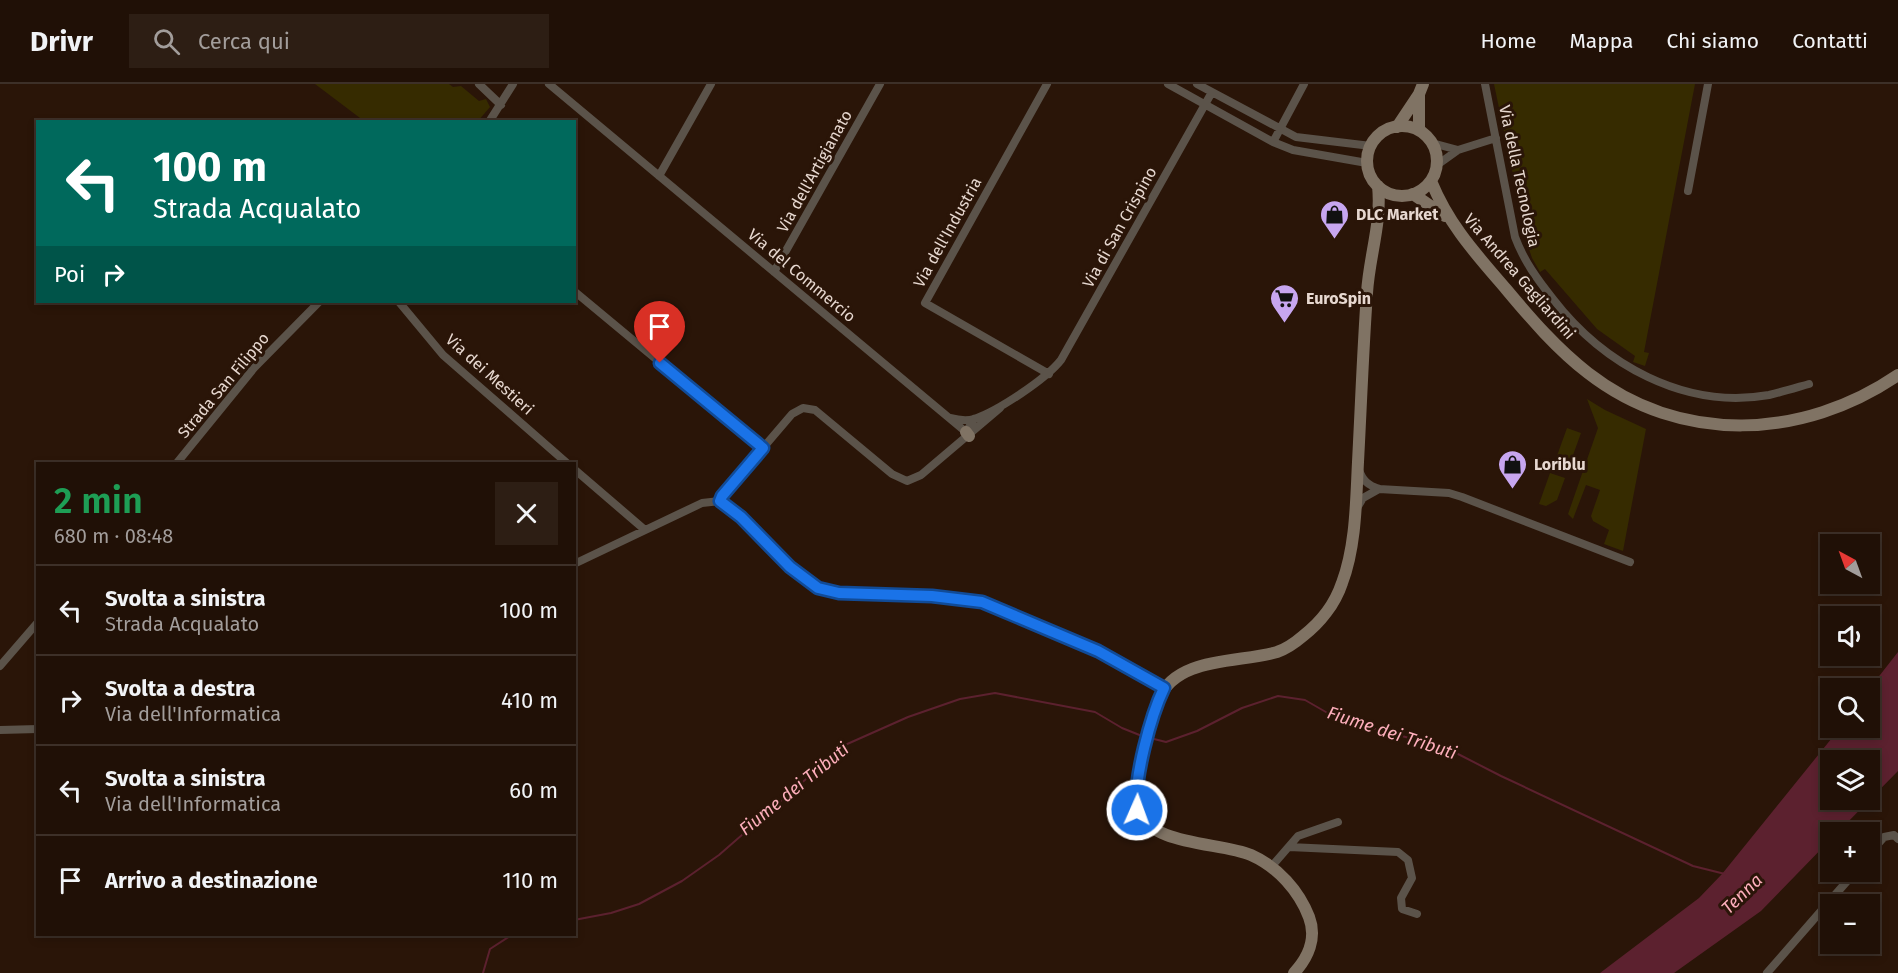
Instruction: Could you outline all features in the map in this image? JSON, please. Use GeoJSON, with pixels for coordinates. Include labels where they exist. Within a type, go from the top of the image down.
{"type":"FeatureCollection","features":[{"type":"Feature","properties":{"kind":"main road"},"geometry":{"type":"LineString","coordinates":[[1397,126],[1421,89]]}},
{"type":"Feature","properties":{"kind":"main road"},"geometry":{"type":"LineString","coordinates":[[1419,130],[1421,89]]}},
{"type":"Feature","properties":{"kind":"main road"},"geometry":{"type":"LineString","coordinates":[[1397,126],[1419,130],[1432,143],[1437,165],[1431,181],[1423,189],[1413,194],[1398,196],[1388,193],[1378,186],[1369,172],[1367,163],[1371,146],[1386,130],[1397,126]]}},
{"type":"Feature","properties":{"kind":"main road"},"geometry":{"type":"LineString","coordinates":[[1431,181],[1448,218]]}},
{"type":"Feature","properties":{"kind":"main road"},"geometry":{"type":"LineString","coordinates":[[1294,973],[1303,964],[1312,944],[1312,923],[1306,908],[1291,886],[1272,866],[1249,854],[1164,834],[1148,826],[1137,810],[1135,795],[1154,716],[1164,688],[1176,678],[1199,666],[1279,651],[1316,626],[1330,607],[1342,584],[1355,511],[1368,279],[1379,220],[1378,186]]}},
{"type":"Feature","properties":{"kind":"main road"},"geometry":{"type":"LineString","coordinates":[[1413,194],[1448,218]]}},
{"type":"Feature","properties":{"kind":"main road"},"geometry":{"type":"LineString","coordinates":[[1379,220],[1398,196]]}},
{"type":"Feature","properties":{"kind":"main road","name":"Via Andrea Gagliardini"},"geometry":{"type":"LineString","coordinates":[[1448,218],[1558,347],[1588,374],[1624,397],[1661,414],[1699,424],[1736,426],[1783,423],[1823,413],[1855,401],[1898,375]]}},
{"type":"Feature","properties":{"kind":"street"},"geometry":{"type":"LineString","coordinates":[[480,84],[501,105]]}},
{"type":"Feature","properties":{"kind":"street"},"geometry":{"type":"LineString","coordinates":[[490,120],[513,84]]}},
{"type":"Feature","properties":{"kind":"street","name":"Via del Commercio"},"geometry":{"type":"LineString","coordinates":[[549,84],[967,434]]}},
{"type":"Feature","properties":{"kind":"street"},"geometry":{"type":"LineString","coordinates":[[659,176],[711,84]]}},
{"type":"Feature","properties":{"kind":"street","name":"Via dell'Artigianato"},"geometry":{"type":"LineString","coordinates":[[774,272],[880,84]]}},
{"type":"Feature","properties":{"kind":"street","name":"Via dell'Industria"},"geometry":{"type":"LineString","coordinates":[[1047,84],[925,303],[1049,374]]}},
{"type":"Feature","properties":{"kind":"street"},"geometry":{"type":"LineString","coordinates":[[1168,84],[1273,142],[1293,150],[1367,163]]}},
{"type":"Feature","properties":{"kind":"street"},"geometry":{"type":"LineString","coordinates":[[1197,84],[1279,130],[1296,137],[1371,146]]}},
{"type":"Feature","properties":{"kind":"street"},"geometry":{"type":"LineString","coordinates":[[1273,142],[1304,84]]}},
{"type":"Feature","properties":{"kind":"street","name":"Via della Tecnologia"},"geometry":{"type":"LineString","coordinates":[[1485,84],[1515,237],[1522,257],[1560,308],[1601,351],[1651,379],[1707,395],[1767,395],[1809,384]]}},
{"type":"Feature","properties":{"kind":"street"},"geometry":{"type":"LineString","coordinates":[[1688,191],[1708,84]]}},
{"type":"Feature","properties":{"kind":"street","name":"Via di San Crispino"},"geometry":{"type":"LineString","coordinates":[[1049,374],[1061,360],[1212,92]]}},
{"type":"Feature","properties":{"kind":"street"},"geometry":{"type":"LineString","coordinates":[[1437,165],[1458,150],[1496,138]]}},
{"type":"Feature","properties":{"kind":"street"},"geometry":{"type":"LineString","coordinates":[[1432,143],[1458,150]]}},
{"type":"Feature","properties":{"kind":"street"},"geometry":{"type":"LineString","coordinates":[[576,293],[763,448]]}},
{"type":"Feature","properties":{"kind":"street","name":"Strada San Filippo"},"geometry":{"type":"LineString","coordinates":[[178,462],[254,368],[318,303]]}},
{"type":"Feature","properties":{"kind":"street","name":"Via dei Mestieri"},"geometry":{"type":"LineString","coordinates":[[400,303],[443,355],[566,462]]}},
{"type":"Feature","properties":{"kind":"street"},"geometry":{"type":"LineString","coordinates":[[720,501],[792,414],[803,408],[809,408],[892,474],[907,481],[921,475],[1008,401],[1049,374]]}},
{"type":"Feature","properties":{"kind":"street"},"geometry":{"type":"LineString","coordinates":[[950,418],[974,419],[1008,401]]}},
{"type":"Feature","properties":{"kind":"street"},"geometry":{"type":"LineString","coordinates":[[967,434],[974,419]]}},
{"type":"Feature","properties":{"kind":"street"},"geometry":{"type":"LineString","coordinates":[[1358,467],[1362,479],[1370,489]]}},
{"type":"Feature","properties":{"kind":"street"},"geometry":{"type":"LineString","coordinates":[[576,471],[645,530]]}},
{"type":"Feature","properties":{"kind":"street"},"geometry":{"type":"LineString","coordinates":[[1356,494],[1359,489],[1379,489],[1462,497],[1630,562]]}},
{"type":"Feature","properties":{"kind":"street"},"geometry":{"type":"LineString","coordinates":[[1355,511],[1370,489]]}},
{"type":"Feature","properties":{"kind":"street"},"geometry":{"type":"LineString","coordinates":[[576,563],[702,503],[720,501],[741,517],[790,567],[818,588],[839,593],[932,596],[982,602],[1098,651],[1164,688]]}},
{"type":"Feature","properties":{"kind":"street"},"geometry":{"type":"LineString","coordinates":[[0,666],[36,624]]}},
{"type":"Feature","properties":{"kind":"street"},"geometry":{"type":"LineString","coordinates":[[0,730],[36,729]]}},
{"type":"Feature","properties":{"kind":"street"},"geometry":{"type":"LineString","coordinates":[[1272,866],[1298,836],[1338,822]]}},
{"type":"Feature","properties":{"kind":"street"},"geometry":{"type":"LineString","coordinates":[[1880,842],[1884,837],[1894,835],[1898,839]]}},
{"type":"Feature","properties":{"kind":"street"},"geometry":{"type":"LineString","coordinates":[[1288,847],[1398,852],[1408,860],[1412,878],[1401,898],[1402,909],[1417,914]]}},
{"type":"Feature","properties":{"kind":"street"},"geometry":{"type":"LineString","coordinates":[[1767,973],[1846,882]]}},
{"type":"Feature","properties":{"kind":"shaded area"},"geometry":{"type":"Polygon","coordinates":[[[315,84],[449,84],[453,87],[461,86],[479,101],[486,99],[490,107],[479,120],[363,120],[315,84]]]}},
{"type":"Feature","properties":{"kind":"shaded area"},"geometry":{"type":"Polygon","coordinates":[[[1494,84],[1695,84],[1644,352],[1649,353],[1645,366],[1633,362],[1635,356],[1597,329],[1545,269],[1540,272],[1532,258],[1494,84]]]}},
{"type":"Feature","properties":{"kind":"shaded area"},"geometry":{"type":"Polygon","coordinates":[[[1587,399],[1646,429],[1623,551],[1604,544],[1609,530],[1593,521],[1591,516],[1600,490],[1586,485],[1573,519],[1568,514],[1598,428],[1587,399]]]}},
{"type":"Feature","properties":{"kind":"shaded area"},"geometry":{"type":"Polygon","coordinates":[[[1567,428],[1581,433],[1568,469],[1554,464],[1567,428]]]}},
{"type":"Feature","properties":{"kind":"shaded area"},"geometry":{"type":"Polygon","coordinates":[[[1550,473],[1565,478],[1557,500],[1546,506],[1539,504],[1550,473]]]}},
{"type":"Feature","properties":{"kind":"water","name":"Tenna"},"geometry":{"type":"Polygon","coordinates":[[[1898,652],[1898,771],[1880,789],[1880,750],[1822,750],[1832,738],[1880,738],[1880,678],[1878,678],[1898,652]]]}},
{"type":"Feature","properties":{"kind":"water","name":"Tenna"},"geometry":{"type":"Polygon","coordinates":[[[1820,753],[1820,810],[1860,810],[1848,822],[1820,822],[1820,850],[1761,911],[1674,973],[1600,973],[1699,898],[1722,874],[1820,753]]]}},
{"type":"Feature","properties":{"kind":"waterway","name":"Fiume dei Tributi"},"geometry":{"type":"LineString","coordinates":[[576,920],[611,913],[639,904],[682,881],[719,855],[845,745],[908,717],[960,699],[995,693],[1095,712],[1122,728],[1142,736]]}},
{"type":"Feature","properties":{"kind":"waterway","name":"Fiume dei Tributi"},"geometry":{"type":"LineString","coordinates":[[1150,738],[1166,742],[1197,731],[1242,708],[1278,696],[1305,700],[1338,719],[1428,743],[1458,754],[1693,866],[1725,874]]}},
{"type":"Feature","properties":{"kind":"waterway","name":"Fiume dei Tributi"},"geometry":{"type":"LineString","coordinates":[[483,973],[490,949],[510,936]]}},
{"type":"Feature","properties":{"kind":"place","name":"DLC Market"},"geometry":{"type":"Point","coordinates":[1335,240]}},
{"type":"Feature","properties":{"kind":"place","name":"EuroSpin"},"geometry":{"type":"Point","coordinates":[1285,324]}},
{"type":"Feature","properties":{"kind":"place","name":"Loriblu"},"geometry":{"type":"Point","coordinates":[1513,490]}},
{"type":"Feature","properties":{"kind":"route"},"geometry":{"type":"LineString","coordinates":[[660,363],[763,448],[720,501],[741,517],[790,567],[818,588],[839,593],[953,597],[982,602],[1098,651],[1164,688],[1143,758],[1135,795],[1137,810]]}}]}
